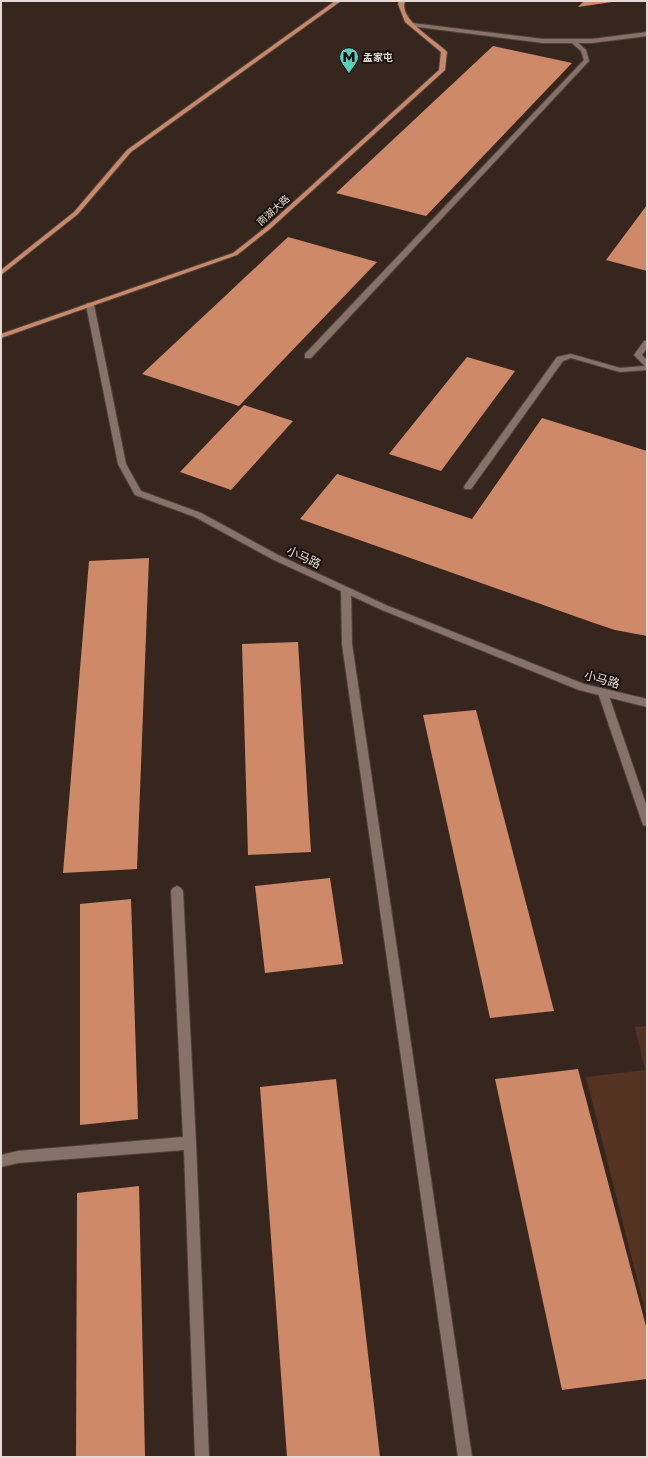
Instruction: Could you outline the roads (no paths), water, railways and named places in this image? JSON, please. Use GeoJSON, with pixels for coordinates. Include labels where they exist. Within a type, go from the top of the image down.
{"type":"FeatureCollection","features":[{"type":"Feature","properties":{"kind":"main road"},"geometry":{"type":"LineString","coordinates":[[1,273],[76,213],[129,151],[338,1]]}},
{"type":"Feature","properties":{"kind":"main road","name":"南湖大路"},"geometry":{"type":"LineString","coordinates":[[1,336],[235,254],[268,228],[442,70],[444,52],[406,21],[401,4],[402,1]]}},
{"type":"Feature","properties":{"kind":"street"},"geometry":{"type":"LineString","coordinates":[[412,25],[543,41],[592,41],[647,34]]}},
{"type":"Feature","properties":{"kind":"street"},"geometry":{"type":"LineString","coordinates":[[308,356],[587,60],[583,50],[573,41]]}},
{"type":"Feature","properties":{"kind":"street","name":"小马路"},"geometry":{"type":"LineString","coordinates":[[90,305],[122,464],[138,493],[198,515],[275,557],[385,608],[575,684],[647,704]]}},
{"type":"Feature","properties":{"kind":"street"},"geometry":{"type":"LineString","coordinates":[[647,343],[638,355],[647,364]]}},
{"type":"Feature","properties":{"kind":"street"},"geometry":{"type":"LineString","coordinates":[[468,486],[560,359],[571,356],[620,370],[647,368]]}},
{"type":"Feature","properties":{"kind":"street"},"geometry":{"type":"LineString","coordinates":[[346,590],[347,644],[465,1457]]}},
{"type":"Feature","properties":{"kind":"street"},"geometry":{"type":"LineString","coordinates":[[604,692],[647,822]]}},
{"type":"Feature","properties":{"kind":"street"},"geometry":{"type":"LineString","coordinates":[[177,891],[190,1143],[202,1457]]}},
{"type":"Feature","properties":{"kind":"street"},"geometry":{"type":"LineString","coordinates":[[1,1161],[18,1158],[190,1143]]}},
{"type":"Feature","properties":{"kind":"place","name":"孟家屯"},"geometry":{"type":"Point","coordinates":[349,74]}}]}
